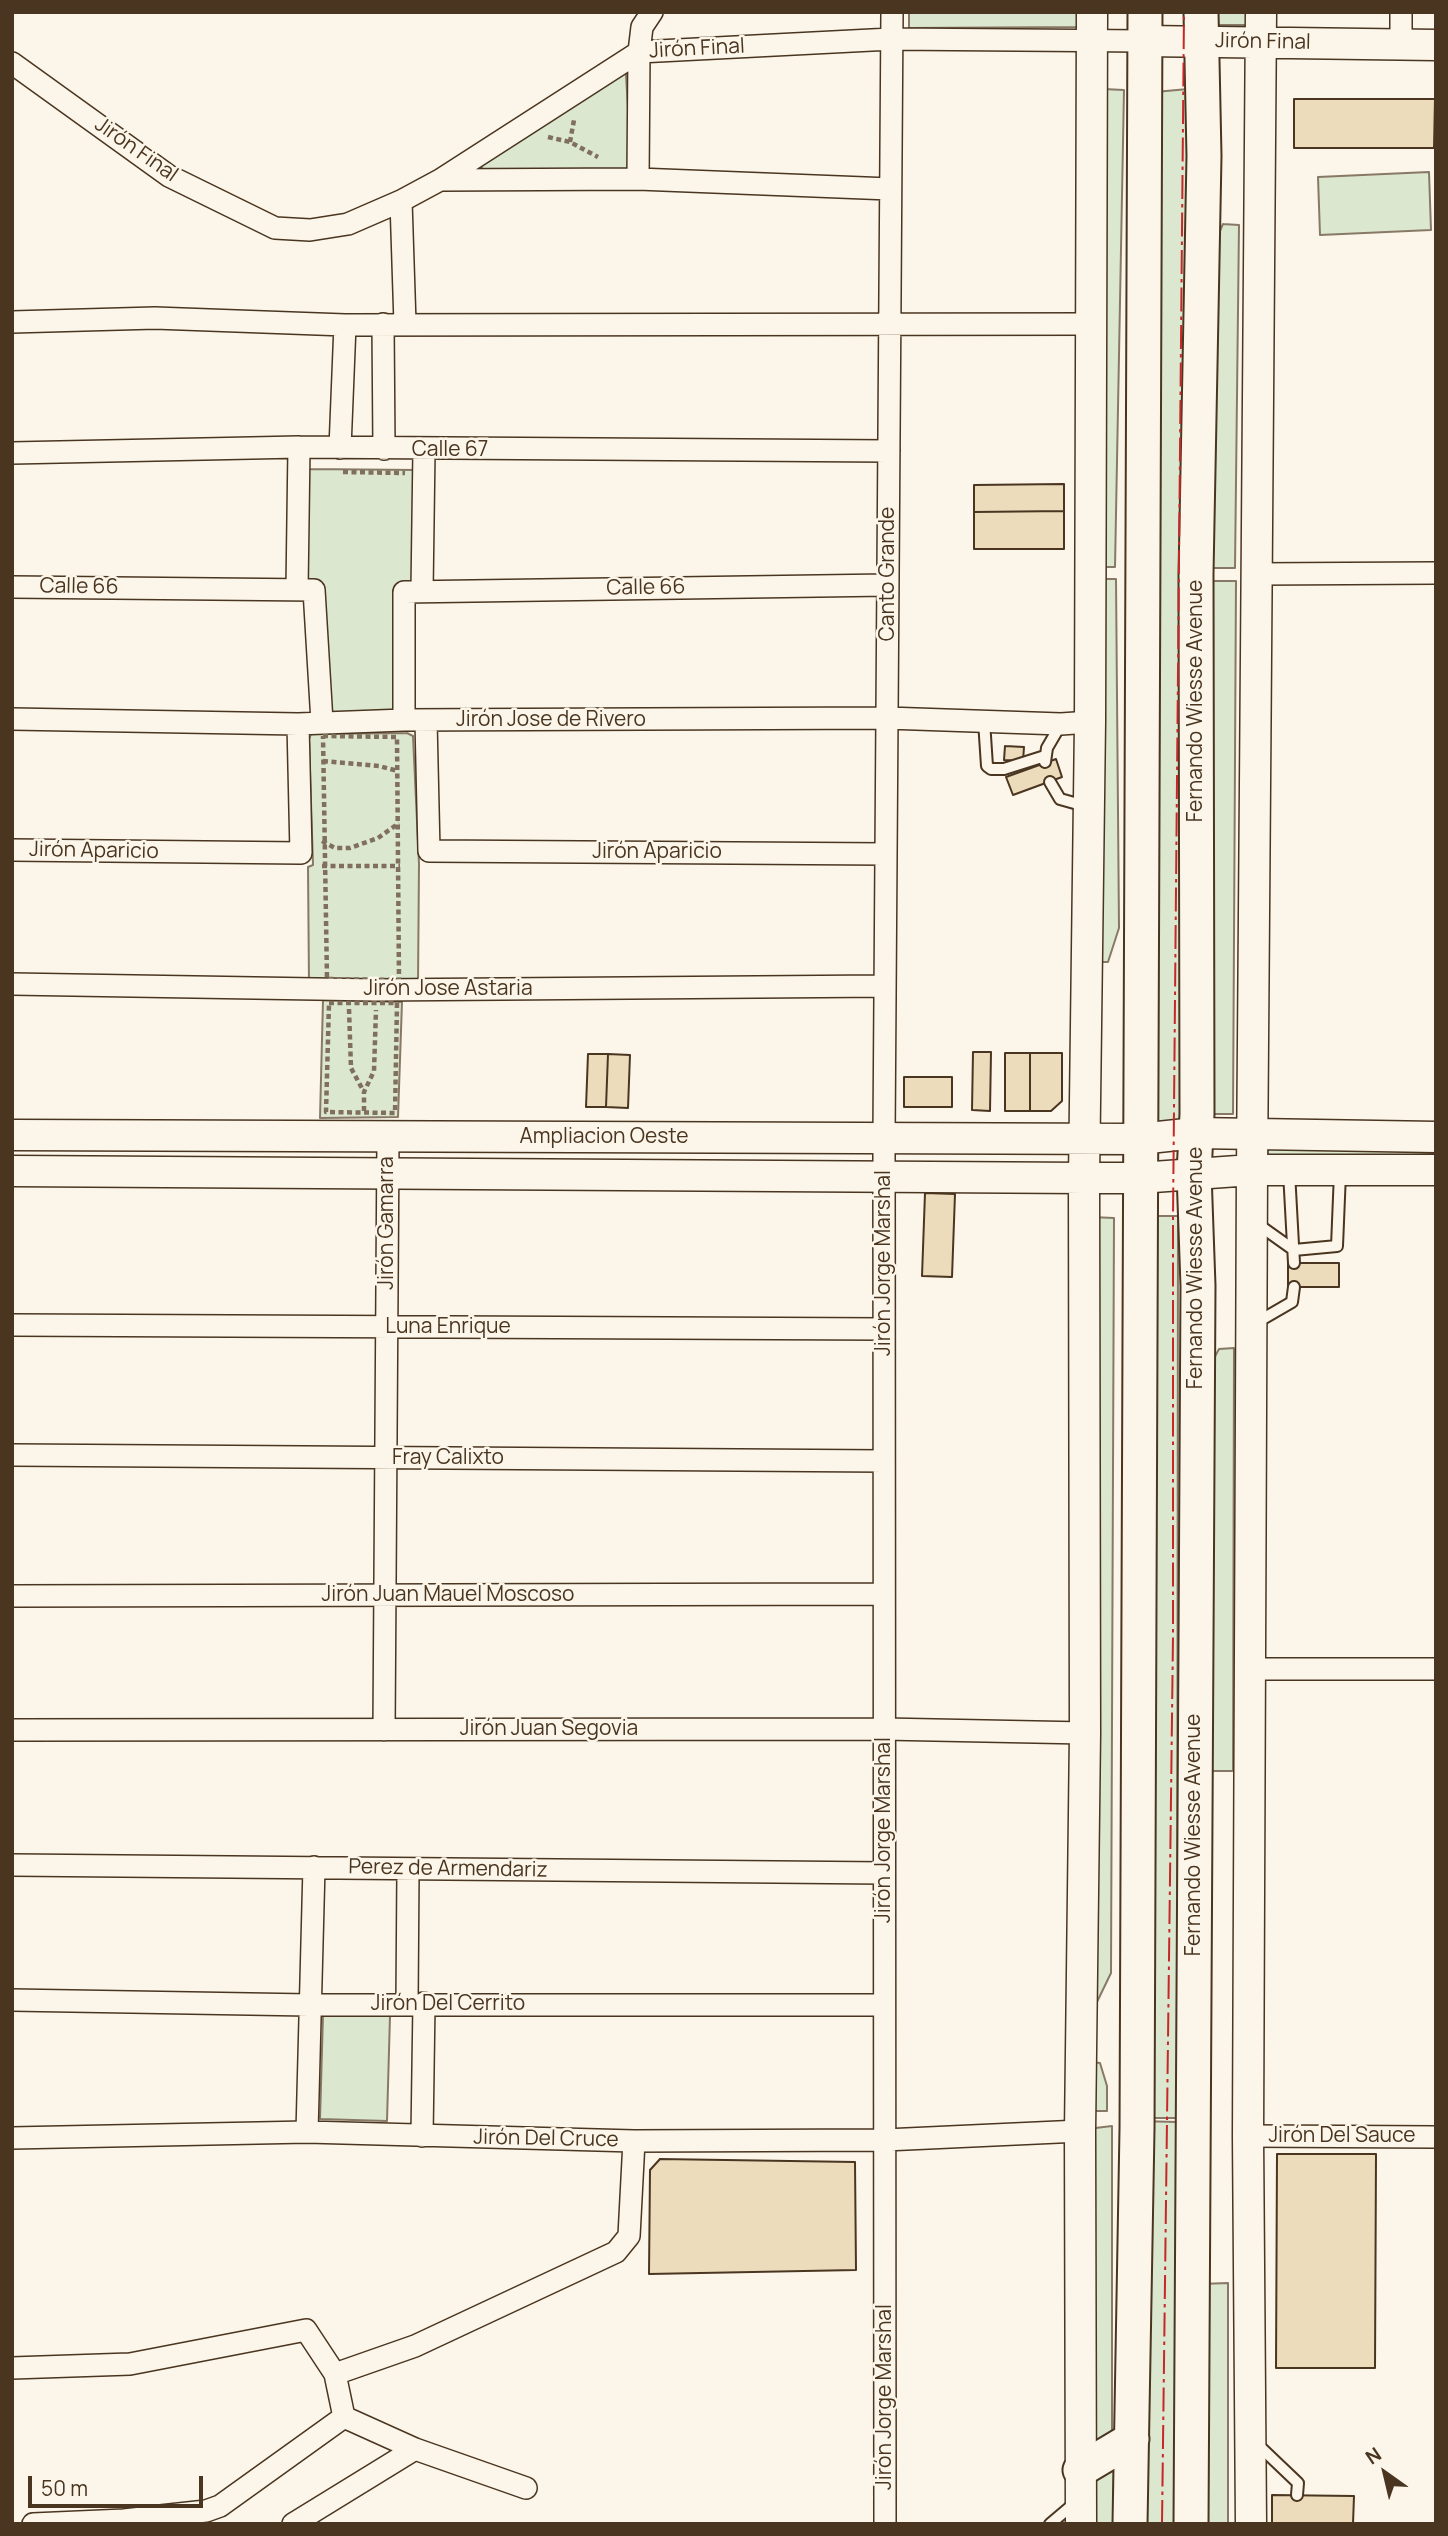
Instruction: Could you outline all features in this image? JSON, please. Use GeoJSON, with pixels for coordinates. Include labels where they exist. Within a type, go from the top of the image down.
{"type":"FeatureCollection","features":[{"type":"Feature","properties":{"kind":"main road"},"geometry":{"type":"LineString","coordinates":[[1251,2524],[1248,2136],[1251,1326],[1261,12]]}},
{"type":"Feature","properties":{"kind":"main road"},"geometry":{"type":"LineString","coordinates":[[1081,2497],[1080,2131],[1085,1733],[1084,1178],[1089,808],[1076,723],[1091,324],[1092,26]]}},
{"type":"Feature","properties":{"kind":"main road"},"geometry":{"type":"LineString","coordinates":[[1130,2524],[1137,2129],[1145,26]]}},
{"type":"Feature","properties":{"kind":"main road","name":"Jirón Final"},"geometry":{"type":"LineString","coordinates":[[1145,26],[1201,27],[1261,42],[1436,45]]}},
{"type":"Feature","properties":{"kind":"main road","name":"Fernando Wiesse Avenue"},"geometry":{"type":"LineString","coordinates":[[1191,2524],[1198,1300],[1194,1172],[1196,574],[1204,156],[1201,27]]}},
{"type":"Feature","properties":{"kind":"main road","name":"Ampliacion Oeste"},"geometry":{"type":"LineString","coordinates":[[12,1135],[372,1129],[1086,1139],[1139,1139],[1196,1133],[1436,1138]]}},
{"type":"Feature","properties":{"kind":"main road","name":"Ampliacion Oeste"},"geometry":{"type":"LineString","coordinates":[[12,1171],[1139,1178],[1194,1172],[1252,1170],[1436,1170]]}},
{"type":"Feature","properties":{"kind":"main road"},"geometry":{"type":"LineString","coordinates":[[1081,2497],[1132,2439]]}},
{"type":"Feature","properties":{"kind":"street"},"geometry":{"type":"LineString","coordinates":[[638,179],[639,52],[642,27],[652,12]]}},
{"type":"Feature","properties":{"kind":"street","name":"Canto Grande"},"geometry":{"type":"LineString","coordinates":[[884,1136],[892,12]]}},
{"type":"Feature","properties":{"kind":"street"},"geometry":{"type":"LineString","coordinates":[[1401,12],[1401,44]]}},
{"type":"Feature","properties":{"kind":"street","name":"Jirón Final"},"geometry":{"type":"LineString","coordinates":[[12,63],[169,176],[275,228],[310,230],[348,224],[401,201],[440,180],[639,52],[891,40],[1092,26],[1145,26]]}},
{"type":"Feature","properties":{"kind":"street"},"geometry":{"type":"LineString","coordinates":[[440,180],[638,179],[890,189]]}},
{"type":"Feature","properties":{"kind":"street"},"geometry":{"type":"LineString","coordinates":[[384,449],[401,201]]}},
{"type":"Feature","properties":{"kind":"street"},"geometry":{"type":"LineString","coordinates":[[12,323],[155,318],[345,325],[1091,324]]}},
{"type":"Feature","properties":{"kind":"street"},"geometry":{"type":"LineString","coordinates":[[340,448],[345,325]]}},
{"type":"Feature","properties":{"kind":"street"},"geometry":{"type":"LineString","coordinates":[[299,447],[305,590],[322,722]]}},
{"type":"Feature","properties":{"kind":"street","name":"Calle 67"},"geometry":{"type":"LineString","coordinates":[[12,453],[299,447],[424,450],[889,451]]}},
{"type":"Feature","properties":{"kind":"street"},"geometry":{"type":"LineString","coordinates":[[401,729],[424,450]]}},
{"type":"Feature","properties":{"kind":"street"},"geometry":{"type":"LineString","coordinates":[[1258,574],[1436,573]]}},
{"type":"Feature","properties":{"kind":"street","name":"Calle 66"},"geometry":{"type":"LineString","coordinates":[[413,591],[887,585]]}},
{"type":"Feature","properties":{"kind":"street","name":"Calle 66"},"geometry":{"type":"LineString","coordinates":[[12,587],[305,590]]}},
{"type":"Feature","properties":{"kind":"street","name":"Jirón Jose de Rivero"},"geometry":{"type":"LineString","coordinates":[[12,719],[299,724],[322,722],[401,729],[426,721],[887,718],[1076,723]]}},
{"type":"Feature","properties":{"kind":"street","name":"Jirón Aparicio"},"geometry":{"type":"LineString","coordinates":[[426,721],[429,851],[886,854]]}},
{"type":"Feature","properties":{"kind":"street","name":"Jirón Aparicio"},"geometry":{"type":"LineString","coordinates":[[12,850],[301,853],[299,724]]}},
{"type":"Feature","properties":{"kind":"street","name":"Jirón Jose Astaria"},"geometry":{"type":"LineString","coordinates":[[12,984],[376,990],[884,986]]}},
{"type":"Feature","properties":{"kind":"street","name":"Jirón Gamarra"},"geometry":{"type":"LineString","coordinates":[[372,1129],[388,1173],[384,1730]]}},
{"type":"Feature","properties":{"kind":"street","name":"Jirón Jorge Marshal"},"geometry":{"type":"LineString","coordinates":[[884,1136],[885,2524]]}},
{"type":"Feature","properties":{"kind":"street","name":"Luna Enrique"},"geometry":{"type":"LineString","coordinates":[[12,1325],[884,1329]]}},
{"type":"Feature","properties":{"kind":"street","name":"Fray Calixto"},"geometry":{"type":"LineString","coordinates":[[12,1455],[884,1461]]}},
{"type":"Feature","properties":{"kind":"street","name":"Jirón Juan Mauel Moscoso"},"geometry":{"type":"LineString","coordinates":[[12,1596],[884,1594]]}},
{"type":"Feature","properties":{"kind":"street"},"geometry":{"type":"LineString","coordinates":[[1250,1670],[1436,1669]]}},
{"type":"Feature","properties":{"kind":"street","name":"Jirón Juan Segovia"},"geometry":{"type":"LineString","coordinates":[[12,1730],[884,1729],[1085,1733]]}},
{"type":"Feature","properties":{"kind":"street","name":"Perez de Armendariz"},"geometry":{"type":"LineString","coordinates":[[12,1865],[884,1873]]}},
{"type":"Feature","properties":{"kind":"street"},"geometry":{"type":"LineString","coordinates":[[307,2133],[314,1867]]}},
{"type":"Feature","properties":{"kind":"street"},"geometry":{"type":"LineString","coordinates":[[408,1870],[422,2136]]}},
{"type":"Feature","properties":{"kind":"street","name":"Jirón Del Cerrito"},"geometry":{"type":"LineString","coordinates":[[12,2000],[309,2005],[883,2005]]}},
{"type":"Feature","properties":{"kind":"street","name":"Jirón Del Cruce"},"geometry":{"type":"LineString","coordinates":[[12,2138],[307,2133],[634,2141],[885,2140],[1080,2131]]}},
{"type":"Feature","properties":{"kind":"street","name":"Jirón Del Sauce"},"geometry":{"type":"LineString","coordinates":[[1248,2136],[1436,2137]]}},
{"type":"Feature","properties":{"kind":"street"},"geometry":{"type":"LineString","coordinates":[[335,2375],[415,2346],[616,2252],[629,2236],[634,2141]]}},
{"type":"Feature","properties":{"kind":"street"},"geometry":{"type":"LineString","coordinates":[[12,2368],[130,2364],[301,2330],[311,2336],[335,2375],[344,2417]]}},
{"type":"Feature","properties":{"kind":"street"},"geometry":{"type":"LineString","coordinates":[[344,2417],[415,2449],[526,2488]]}},
{"type":"Feature","properties":{"kind":"street"},"geometry":{"type":"LineString","coordinates":[[33,2524],[124,2520],[206,2511],[221,2515],[344,2417]]}},
{"type":"Feature","properties":{"kind":"street"},"geometry":{"type":"LineString","coordinates":[[293,2524],[415,2449]]}},
{"type":"Feature","properties":{"kind":"lane"},"geometry":{"type":"LineString","coordinates":[[984,721],[988,766],[991,769],[1004,769],[1045,759],[1076,723]]}},
{"type":"Feature","properties":{"kind":"lane"},"geometry":{"type":"LineString","coordinates":[[1050,782],[1054,793],[1060,799],[1089,808]]}},
{"type":"Feature","properties":{"kind":"lane"},"geometry":{"type":"LineString","coordinates":[[1289,1170],[1294,1263]]}},
{"type":"Feature","properties":{"kind":"lane"},"geometry":{"type":"LineString","coordinates":[[1252,1220],[1294,1250],[1336,1246],[1340,1171]]}},
{"type":"Feature","properties":{"kind":"lane"},"geometry":{"type":"LineString","coordinates":[[1251,1326],[1293,1302],[1294,1287]]}},
{"type":"Feature","properties":{"kind":"lane"},"geometry":{"type":"LineString","coordinates":[[1252,2439],[1298,2483],[1297,2495]]}},
{"type":"Feature","properties":{"kind":"lane"},"geometry":{"type":"LineString","coordinates":[[1050,2524],[1081,2497]]}},
{"type":"Feature","properties":{"kind":"path"},"geometry":{"type":"LineString","coordinates":[[538,135],[570,142],[606,161]]}},
{"type":"Feature","properties":{"kind":"path"},"geometry":{"type":"LineString","coordinates":[[333,471],[413,474]]}},
{"type":"Feature","properties":{"kind":"path"},"geometry":{"type":"LineString","coordinates":[[399,981],[398,771],[401,729]]}},
{"type":"Feature","properties":{"kind":"path"},"geometry":{"type":"LineString","coordinates":[[323,761],[367,764],[398,771]]}},
{"type":"Feature","properties":{"kind":"path"},"geometry":{"type":"LineString","coordinates":[[323,841],[334,848],[350,848],[378,838],[399,823]]}},
{"type":"Feature","properties":{"kind":"path"},"geometry":{"type":"LineString","coordinates":[[323,866],[400,866]]}},
{"type":"Feature","properties":{"kind":"path"},"geometry":{"type":"LineString","coordinates":[[364,1092],[374,1071],[376,1002]]}},
{"type":"Feature","properties":{"kind":"path"},"geometry":{"type":"LineString","coordinates":[[329,1003],[397,1003],[395,1113],[372,1129],[326,1112],[329,1003]]}},
{"type":"Feature","properties":{"kind":"path"},"geometry":{"type":"LineString","coordinates":[[349,1003],[351,1068],[364,1092],[372,1129]]}},
{"type":"Feature","properties":{"kind":"green space"},"geometry":{"type":"Polygon","coordinates":[[[909,12],[1081,12],[1080,27],[909,28],[909,12]]]}},
{"type":"Feature","properties":{"kind":"green space"},"geometry":{"type":"Polygon","coordinates":[[[1218,12],[1247,12],[1247,25],[1218,25],[1218,12]]]}},
{"type":"Feature","properties":{"kind":"green space"},"geometry":{"type":"Polygon","coordinates":[[[623,71],[626,75],[632,176],[484,170],[480,166],[623,71]]]}},
{"type":"Feature","properties":{"kind":"green space"},"geometry":{"type":"Polygon","coordinates":[[[1103,89],[1124,90],[1115,567],[1093,567],[1103,89]]]}},
{"type":"Feature","properties":{"kind":"green space"},"geometry":{"type":"Polygon","coordinates":[[[1188,89],[1181,1129],[1143,1134],[1155,92],[1188,89]]]}},
{"type":"Feature","properties":{"kind":"green space"},"geometry":{"type":"Polygon","coordinates":[[[1429,172],[1431,230],[1320,235],[1318,177],[1429,172]]]}},
{"type":"Feature","properties":{"kind":"green space"},"geometry":{"type":"Polygon","coordinates":[[[1223,224],[1239,225],[1235,568],[1207,568],[1211,251],[1223,224]]]}},
{"type":"Feature","properties":{"kind":"green space"},"geometry":{"type":"Polygon","coordinates":[[[308,469],[416,470],[414,586],[395,710],[326,713],[322,583],[304,583],[308,469]]]}},
{"type":"Feature","properties":{"kind":"green space"},"geometry":{"type":"Polygon","coordinates":[[[1094,579],[1116,579],[1119,928],[1108,962],[1096,962],[1094,579]]]}},
{"type":"Feature","properties":{"kind":"green space"},"geometry":{"type":"Polygon","coordinates":[[[1206,581],[1236,581],[1233,1114],[1204,1114],[1206,581]]]}},
{"type":"Feature","properties":{"kind":"green space"},"geometry":{"type":"Polygon","coordinates":[[[407,733],[413,736],[419,864],[418,984],[309,984],[308,867],[313,865],[309,739],[311,734],[407,733]]]}},
{"type":"Feature","properties":{"kind":"green space"},"geometry":{"type":"Polygon","coordinates":[[[323,1000],[402,1002],[398,1117],[320,1118],[323,1000]]]}},
{"type":"Feature","properties":{"kind":"green space"},"geometry":{"type":"Polygon","coordinates":[[[1268,1143],[1436,1145],[1436,1164],[1267,1162],[1268,1143]]]}},
{"type":"Feature","properties":{"kind":"green space"},"geometry":{"type":"Polygon","coordinates":[[[1139,1216],[1178,1216],[1177,2118],[1138,2118],[1139,1216]]]}},
{"type":"Feature","properties":{"kind":"green space"},"geometry":{"type":"Polygon","coordinates":[[[1091,1217],[1114,1218],[1111,1973],[1096,2004],[1091,1217]]]}},
{"type":"Feature","properties":{"kind":"green space"},"geometry":{"type":"Polygon","coordinates":[[[1234,1348],[1233,1771],[1205,1771],[1206,1373],[1219,1349],[1234,1348]]]}},
{"type":"Feature","properties":{"kind":"green space"},"geometry":{"type":"Polygon","coordinates":[[[323,2015],[390,2016],[387,2121],[320,2119],[323,2015]]]}},
{"type":"Feature","properties":{"kind":"green space"},"geometry":{"type":"Polygon","coordinates":[[[1092,2062],[1100,2063],[1107,2086],[1107,2111],[1090,2111],[1092,2062]]]}},
{"type":"Feature","properties":{"kind":"green space"},"geometry":{"type":"Polygon","coordinates":[[[1138,2121],[1177,2122],[1176,2524],[1138,2524],[1138,2121]]]}},
{"type":"Feature","properties":{"kind":"green space"},"geometry":{"type":"Polygon","coordinates":[[[1112,2126],[1112,2434],[1089,2458],[1087,2129],[1112,2126]]]}},
{"type":"Feature","properties":{"kind":"green space"},"geometry":{"type":"Polygon","coordinates":[[[1228,2283],[1228,2524],[1201,2524],[1201,2284],[1228,2283]]]}},
{"type":"Feature","properties":{"kind":"green space"},"geometry":{"type":"Polygon","coordinates":[[[1114,2459],[1113,2524],[1092,2524],[1092,2480],[1114,2459]]]}},
{"type":"Feature","properties":{"kind":"building"},"geometry":{"type":"Polygon","coordinates":[[[1294,99],[1435,99],[1434,148],[1294,148],[1294,99]]]}},
{"type":"Feature","properties":{"kind":"building"},"geometry":{"type":"Polygon","coordinates":[[[1064,484],[1064,511],[974,512],[974,485],[1064,484]]]}},
{"type":"Feature","properties":{"kind":"building"},"geometry":{"type":"Polygon","coordinates":[[[1064,511],[1064,549],[974,549],[974,512],[1064,511]]]}},
{"type":"Feature","properties":{"kind":"building"},"geometry":{"type":"Polygon","coordinates":[[[1005,746],[1024,747],[1023,761],[1004,760],[1005,746]]]}},
{"type":"Feature","properties":{"kind":"building"},"geometry":{"type":"Polygon","coordinates":[[[1056,759],[1062,777],[1013,795],[1006,777],[1056,759]]]}},
{"type":"Feature","properties":{"kind":"building"},"geometry":{"type":"Polygon","coordinates":[[[973,1052],[991,1052],[990,1111],[972,1110],[973,1052]]]}},
{"type":"Feature","properties":{"kind":"building"},"geometry":{"type":"Polygon","coordinates":[[[1005,1053],[1030,1053],[1030,1111],[1005,1111],[1005,1053]]]}},
{"type":"Feature","properties":{"kind":"building"},"geometry":{"type":"Polygon","coordinates":[[[1030,1053],[1062,1053],[1062,1101],[1051,1111],[1030,1111],[1030,1053]]]}},
{"type":"Feature","properties":{"kind":"building"},"geometry":{"type":"Polygon","coordinates":[[[588,1054],[608,1054],[606,1107],[586,1107],[588,1054]]]}},
{"type":"Feature","properties":{"kind":"building"},"geometry":{"type":"Polygon","coordinates":[[[608,1054],[630,1055],[628,1108],[606,1107],[608,1054]]]}},
{"type":"Feature","properties":{"kind":"building"},"geometry":{"type":"Polygon","coordinates":[[[904,1077],[952,1077],[952,1107],[904,1107],[904,1077]]]}},
{"type":"Feature","properties":{"kind":"building"},"geometry":{"type":"Polygon","coordinates":[[[925,1193],[955,1194],[952,1277],[922,1276],[925,1193]]]}},
{"type":"Feature","properties":{"kind":"building"},"geometry":{"type":"Polygon","coordinates":[[[1288,1263],[1339,1263],[1339,1287],[1288,1287],[1288,1263]]]}},
{"type":"Feature","properties":{"kind":"building"},"geometry":{"type":"Polygon","coordinates":[[[1277,2154],[1376,2154],[1375,2368],[1276,2368],[1277,2154]]]}},
{"type":"Feature","properties":{"kind":"building"},"geometry":{"type":"Polygon","coordinates":[[[660,2159],[855,2162],[856,2270],[649,2274],[650,2170],[660,2159]]]}},
{"type":"Feature","properties":{"kind":"building"},"geometry":{"type":"Polygon","coordinates":[[[1272,2495],[1354,2496],[1353,2524],[1272,2524],[1272,2495]]]}},
{"type":"Feature","properties":{"kind":"power"},"geometry":{"type":"LineString","coordinates":[[1162,2524],[1173,1636],[1173,1218],[1184,12]]}}]}
